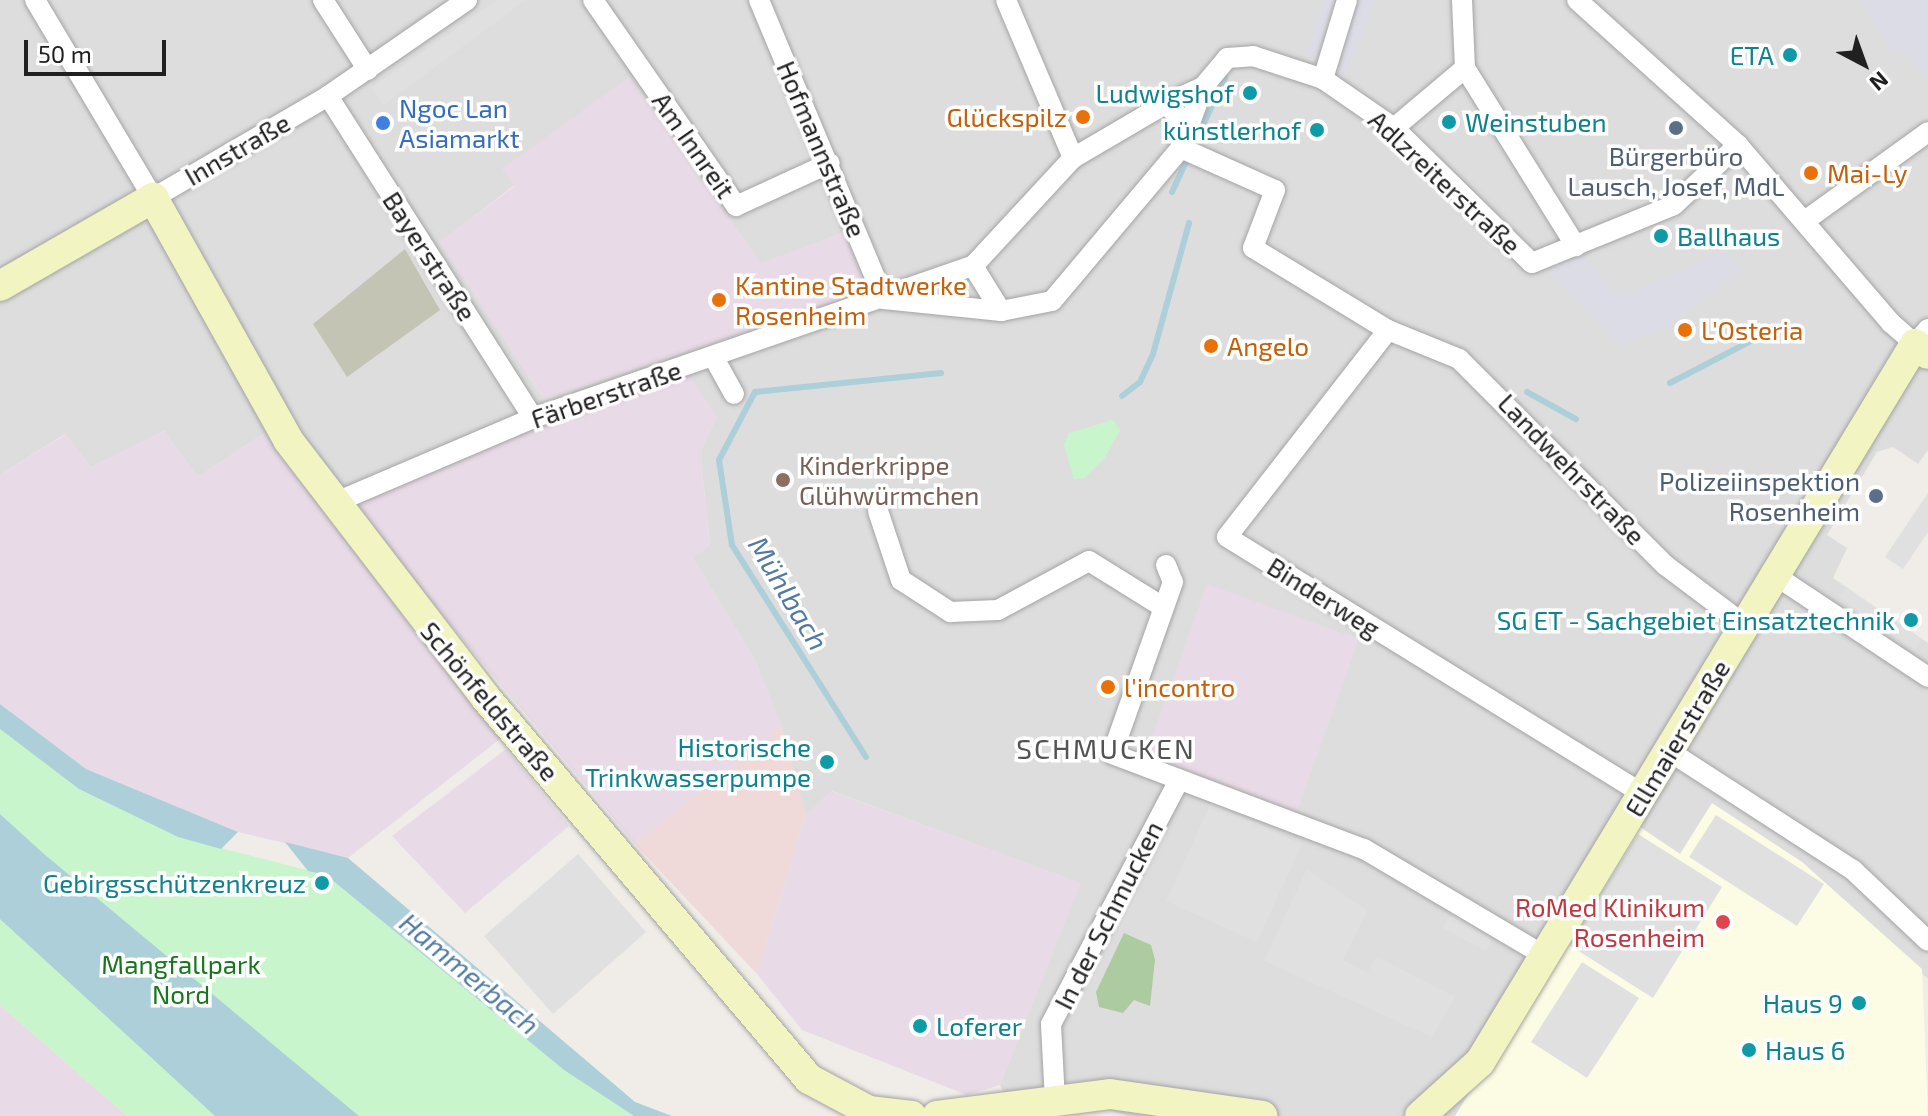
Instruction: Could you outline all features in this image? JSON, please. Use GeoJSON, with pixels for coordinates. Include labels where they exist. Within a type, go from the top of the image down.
{"type":"FeatureCollection","features":[{"type":"Feature","properties":{"kind":"street"},"geometry":{"type":"LineString","coordinates":[[35,0],[153,198]]}},
{"type":"Feature","properties":{"kind":"street"},"geometry":{"type":"LineString","coordinates":[[323,0],[368,70]]}},
{"type":"Feature","properties":{"kind":"street","name":"Innstraße"},"geometry":{"type":"LineString","coordinates":[[0,286],[328,96],[467,0]]}},
{"type":"Feature","properties":{"kind":"street","name":"Am Innreit"},"geometry":{"type":"LineString","coordinates":[[593,0],[736,206],[830,163]]}},
{"type":"Feature","properties":{"kind":"street","name":"Hofmannstraße"},"geometry":{"type":"LineString","coordinates":[[759,0],[830,163],[884,299]]}},
{"type":"Feature","properties":{"kind":"street"},"geometry":{"type":"LineString","coordinates":[[1006,0],[1073,158]]}},
{"type":"Feature","properties":{"kind":"street"},"geometry":{"type":"LineString","coordinates":[[1323,79],[1347,0]]}},
{"type":"Feature","properties":{"kind":"street"},"geometry":{"type":"LineString","coordinates":[[1462,0],[1465,68],[1576,246]]}},
{"type":"Feature","properties":{"kind":"street"},"geometry":{"type":"LineString","coordinates":[[1577,0],[1738,145],[1806,220],[1863,294],[1924,342]]}},
{"type":"Feature","properties":{"kind":"street","name":"Adlzreiterstraße"},"geometry":{"type":"LineString","coordinates":[[1227,58],[1253,56],[1323,79],[1394,128],[1532,263],[1674,205],[1738,145]]}},
{"type":"Feature","properties":{"kind":"street","name":"Färberstraße"},"geometry":{"type":"LineString","coordinates":[[334,503],[533,418],[973,266],[1073,158],[1165,104],[1203,87],[1227,58]]}},
{"type":"Feature","properties":{"kind":"street"},"geometry":{"type":"LineString","coordinates":[[1394,128],[1465,68]]}},
{"type":"Feature","properties":{"kind":"street","name":"Färberstraße"},"geometry":{"type":"LineString","coordinates":[[884,299],[1001,311],[1063,293],[1191,153],[1203,87]]}},
{"type":"Feature","properties":{"kind":"street","name":"Bayerstraße"},"geometry":{"type":"LineString","coordinates":[[328,96],[533,418]]}},
{"type":"Feature","properties":{"kind":"street"},"geometry":{"type":"LineString","coordinates":[[1165,104],[1179,116],[1191,153]]}},
{"type":"Feature","properties":{"kind":"street"},"geometry":{"type":"LineString","coordinates":[[1806,220],[1928,132]]}},
{"type":"Feature","properties":{"kind":"street","name":"Landwehrstraße"},"geometry":{"type":"LineString","coordinates":[[1191,153],[1275,190],[1253,248],[1388,330],[1459,359],[1497,390],[1665,565],[1746,626]]}},
{"type":"Feature","properties":{"kind":"street","name":"Schönfeldstraße"},"geometry":{"type":"LineString","coordinates":[[153,198],[288,440],[475,685],[796,1066],[829,1095],[869,1111],[912,1116]]}},
{"type":"Feature","properties":{"kind":"street"},"geometry":{"type":"LineString","coordinates":[[973,266],[1001,311]]}},
{"type":"Feature","properties":{"kind":"street","name":"Binderweg"},"geometry":{"type":"LineString","coordinates":[[1388,330],[1227,537],[1643,794]]}},
{"type":"Feature","properties":{"kind":"street","name":"Ellmaierstraße"},"geometry":{"type":"LineString","coordinates":[[1420,1116],[1466,1080],[1924,342]]}},
{"type":"Feature","properties":{"kind":"street"},"geometry":{"type":"LineString","coordinates":[[714,358],[734,394]]}},
{"type":"Feature","properties":{"kind":"street"},"geometry":{"type":"LineString","coordinates":[[878,511],[901,580],[950,612],[998,610],[1089,561],[1163,607]]}},
{"type":"Feature","properties":{"kind":"street"},"geometry":{"type":"LineString","coordinates":[[1166,565],[1173,582],[1112,754],[1364,849],[1545,956]]}},
{"type":"Feature","properties":{"kind":"street"},"geometry":{"type":"LineString","coordinates":[[1776,576],[1928,677]]}},
{"type":"Feature","properties":{"kind":"street"},"geometry":{"type":"LineString","coordinates":[[1669,751],[1853,870],[1928,941]]}},
{"type":"Feature","properties":{"kind":"street","name":"In der Schmucken"},"geometry":{"type":"LineString","coordinates":[[1055,1101],[1051,1024],[1179,780]]}},
{"type":"Feature","properties":{"kind":"street"},"geometry":{"type":"LineString","coordinates":[[937,1116],[1110,1094],[1262,1116]]}},
{"type":"Feature","properties":{"kind":"shaded area"},"geometry":{"type":"Polygon","coordinates":[[[0,0],[1928,0],[1928,450],[1918,464],[1893,447],[1877,452],[1827,535],[1847,548],[1833,578],[1928,643],[1928,979],[1802,862],[1680,854],[1638,826],[1455,1116],[1129,1116],[1103,1108],[1014,1116],[1000,1085],[1080,883],[832,791],[806,815],[757,664],[693,558],[710,544],[700,452],[717,416],[346,501],[325,519],[263,434],[198,477],[164,431],[91,467],[65,434],[0,475],[0,0]],[[629,77],[515,185],[440,242],[544,400],[845,232],[761,264],[629,77]]]}},
{"type":"Feature","properties":{"kind":"shaded area"},"geometry":{"type":"Polygon","coordinates":[[[497,0],[526,0],[384,105],[371,88],[497,0]]]}},
{"type":"Feature","properties":{"kind":"shaded area"},"geometry":{"type":"Polygon","coordinates":[[[1324,0],[1377,0],[1344,81],[1307,55],[1324,0]]]}},
{"type":"Feature","properties":{"kind":"shaded area"},"geometry":{"type":"Polygon","coordinates":[[[1861,0],[1928,0],[1928,79],[1901,49],[1891,54],[1861,0]]]}},
{"type":"Feature","properties":{"kind":"shaded area"},"geometry":{"type":"Polygon","coordinates":[[[629,77],[761,263],[845,232],[868,291],[544,400],[439,242],[515,186],[502,169],[629,77]]]}},
{"type":"Feature","properties":{"kind":"shaded area"},"geometry":{"type":"Polygon","coordinates":[[[405,249],[440,310],[347,377],[313,324],[405,249]]]}},
{"type":"Feature","properties":{"kind":"shaded area"},"geometry":{"type":"Polygon","coordinates":[[[1557,252],[1585,257],[1619,297],[1724,252],[1742,271],[1649,339],[1643,333],[1622,348],[1549,271],[1547,256],[1557,252]]]}},
{"type":"Feature","properties":{"kind":"shaded area"},"geometry":{"type":"Polygon","coordinates":[[[688,374],[717,416],[700,452],[710,544],[693,558],[757,664],[782,726],[635,844],[346,501],[688,374]]]}},
{"type":"Feature","properties":{"kind":"shaded area"},"geometry":{"type":"Polygon","coordinates":[[[164,431],[198,477],[263,434],[505,735],[348,858],[238,832],[86,769],[0,704],[0,475],[66,434],[91,467],[164,431]]]}},
{"type":"Feature","properties":{"kind":"shaded area"},"geometry":{"type":"Polygon","coordinates":[[[1928,493],[1928,532],[1903,569],[1885,557],[1928,493]]]}},
{"type":"Feature","properties":{"kind":"shaded area"},"geometry":{"type":"Polygon","coordinates":[[[1207,584],[1359,639],[1297,812],[1145,757],[1207,584]]]}},
{"type":"Feature","properties":{"kind":"shaded area"},"geometry":{"type":"Polygon","coordinates":[[[1846,587],[1921,639],[1915,650],[1838,597],[1846,587]]]}},
{"type":"Feature","properties":{"kind":"shaded area"},"geometry":{"type":"Polygon","coordinates":[[[782,726],[806,815],[757,974],[635,844],[782,726]]]}},
{"type":"Feature","properties":{"kind":"shaded area"},"geometry":{"type":"Polygon","coordinates":[[[506,749],[569,826],[465,913],[392,836],[506,749]]]}},
{"type":"Feature","properties":{"kind":"shaded area"},"geometry":{"type":"Polygon","coordinates":[[[831,791],[1081,883],[1000,1085],[967,1095],[802,1030],[757,974],[806,815],[831,791]]]}},
{"type":"Feature","properties":{"kind":"shaded area"},"geometry":{"type":"Polygon","coordinates":[[[1211,803],[1302,844],[1257,942],[1166,901],[1211,803]]]}},
{"type":"Feature","properties":{"kind":"shaded area","name":"RoMed Klinikum Rosenheim"},"geometry":{"type":"Polygon","coordinates":[[[1712,803],[1802,862],[1922,969],[1928,1116],[1455,1116],[1637,825],[1680,854],[1712,803]]]}},
{"type":"Feature","properties":{"kind":"shaded area"},"geometry":{"type":"Polygon","coordinates":[[[1716,815],[1824,884],[1797,926],[1689,857],[1716,815]]]}},
{"type":"Feature","properties":{"kind":"shaded area"},"geometry":{"type":"Polygon","coordinates":[[[1638,834],[1722,887],[1653,998],[1569,945],[1638,834]]]}},
{"type":"Feature","properties":{"kind":"shaded area"},"geometry":{"type":"Polygon","coordinates":[[[578,854],[646,932],[553,1014],[484,936],[578,854]]]}},
{"type":"Feature","properties":{"kind":"shaded area"},"geometry":{"type":"Polygon","coordinates":[[[1307,869],[1367,911],[1343,960],[1367,973],[1377,957],[1455,997],[1432,1037],[1264,961],[1307,869]]]}},
{"type":"Feature","properties":{"kind":"shaded area"},"geometry":{"type":"Polygon","coordinates":[[[1453,909],[1495,933],[1486,951],[1443,928],[1453,909]]]}},
{"type":"Feature","properties":{"kind":"shaded area"},"geometry":{"type":"Polygon","coordinates":[[[1582,962],[1639,998],[1587,1078],[1531,1042],[1582,962]]]}},
{"type":"Feature","properties":{"kind":"shaded area"},"geometry":{"type":"Polygon","coordinates":[[[0,1005],[127,1116],[0,1116],[0,1005]]]}},
{"type":"Feature","properties":{"kind":"green space"},"geometry":{"type":"Polygon","coordinates":[[[1113,420],[1120,430],[1104,459],[1085,478],[1074,479],[1064,445],[1069,433],[1113,420]]]}},
{"type":"Feature","properties":{"kind":"green space","name":"Mangfallpark Nord"},"geometry":{"type":"Polygon","coordinates":[[[0,729],[79,789],[178,837],[326,875],[564,1070],[634,1116],[127,1116],[0,1005],[0,858],[43,854],[0,814],[0,729]]]}},
{"type":"Feature","properties":{"kind":"green space"},"geometry":{"type":"Polygon","coordinates":[[[1124,933],[1151,945],[1155,960],[1150,1006],[1134,1000],[1123,1013],[1099,1007],[1096,992],[1124,933]]]}},
{"type":"Feature","properties":{"kind":"water"},"geometry":{"type":"Polygon","coordinates":[[[0,704],[86,769],[238,832],[221,849],[178,837],[79,789],[0,729],[0,704]]]}},
{"type":"Feature","properties":{"kind":"water"},"geometry":{"type":"Polygon","coordinates":[[[0,814],[359,1116],[215,1116],[0,919],[0,814]]]}},
{"type":"Feature","properties":{"kind":"water","name":"Hammerbach"},"geometry":{"type":"Polygon","coordinates":[[[285,842],[348,858],[635,1102],[672,1116],[634,1116],[564,1070],[326,875],[308,871],[285,842]]]}},
{"type":"Feature","properties":{"kind":"waterway","name":"Mühlbach"},"geometry":{"type":"LineString","coordinates":[[1172,192],[1225,78]]}},
{"type":"Feature","properties":{"kind":"waterway","name":"Mühlbach"},"geometry":{"type":"LineString","coordinates":[[1122,396],[1140,382],[1153,354],[1189,223]]}},
{"type":"Feature","properties":{"kind":"waterway"},"geometry":{"type":"LineString","coordinates":[[1670,383],[1774,329]]}},
{"type":"Feature","properties":{"kind":"waterway","name":"Mühlbach"},"geometry":{"type":"LineString","coordinates":[[866,757],[732,545],[719,460],[755,392],[941,373]]}},
{"type":"Feature","properties":{"kind":"waterway"},"geometry":{"type":"LineString","coordinates":[[1527,392],[1576,419]]}},
{"type":"Feature","properties":{"kind":"place","name":"ETA"},"geometry":{"type":"Point","coordinates":[1790,55]}},
{"type":"Feature","properties":{"kind":"place","name":"Ludwigshof"},"geometry":{"type":"Point","coordinates":[1250,93]}},
{"type":"Feature","properties":{"kind":"place","name":"Glückspilz"},"geometry":{"type":"Point","coordinates":[1083,117]}},
{"type":"Feature","properties":{"kind":"place","name":"Weinstuben"},"geometry":{"type":"Point","coordinates":[1449,122]}},
{"type":"Feature","properties":{"kind":"place","name":"Ngoc Lan Asiamarkt"},"geometry":{"type":"Point","coordinates":[383,123]}},
{"type":"Feature","properties":{"kind":"place","name":"Bürgerbüro Lausch, Josef, MdL"},"geometry":{"type":"Point","coordinates":[1676,128]}},
{"type":"Feature","properties":{"kind":"place","name":"künstlerhof"},"geometry":{"type":"Point","coordinates":[1317,130]}},
{"type":"Feature","properties":{"kind":"place","name":"Mai-Ly"},"geometry":{"type":"Point","coordinates":[1811,173]}},
{"type":"Feature","properties":{"kind":"place","name":"Ballhaus"},"geometry":{"type":"Point","coordinates":[1661,236]}},
{"type":"Feature","properties":{"kind":"place","name":"Kantine Stadtwerke Rosenheim"},"geometry":{"type":"Point","coordinates":[719,300]}},
{"type":"Feature","properties":{"kind":"place","name":"L'Osteria"},"geometry":{"type":"Point","coordinates":[1685,330]}},
{"type":"Feature","properties":{"kind":"place","name":"Angelo"},"geometry":{"type":"Point","coordinates":[1211,346]}},
{"type":"Feature","properties":{"kind":"place","name":"Kinderkrippe Glühwürmchen"},"geometry":{"type":"Point","coordinates":[783,480]}},
{"type":"Feature","properties":{"kind":"place","name":"Polizeiinspektion Rosenheim"},"geometry":{"type":"Point","coordinates":[1876,496]}},
{"type":"Feature","properties":{"kind":"place","name":"SG ET - Sachgebiet Einsatztechnik"},"geometry":{"type":"Point","coordinates":[1911,620]}},
{"type":"Feature","properties":{"kind":"place","name":"l'incontro"},"geometry":{"type":"Point","coordinates":[1108,687]}},
{"type":"Feature","properties":{"kind":"place","name":"Historische Trinkwasserpumpe"},"geometry":{"type":"Point","coordinates":[827,762]}},
{"type":"Feature","properties":{"kind":"place","name":"Gebirgsschützenkreuz"},"geometry":{"type":"Point","coordinates":[322,883]}},
{"type":"Feature","properties":{"kind":"place","name":"RoMed Klinikum Rosenheim"},"geometry":{"type":"Point","coordinates":[1723,922]}},
{"type":"Feature","properties":{"kind":"place","name":"Haus 9"},"geometry":{"type":"Point","coordinates":[1859,1003]}},
{"type":"Feature","properties":{"kind":"place","name":"Loferer"},"geometry":{"type":"Point","coordinates":[920,1026]}},
{"type":"Feature","properties":{"kind":"place","name":"Haus 6"},"geometry":{"type":"Point","coordinates":[1749,1050]}},
{"type":"Feature","properties":{"kind":"district","name":"SCHMUCKEN"},"geometry":{"type":"Point","coordinates":[1106,748]}}]}
